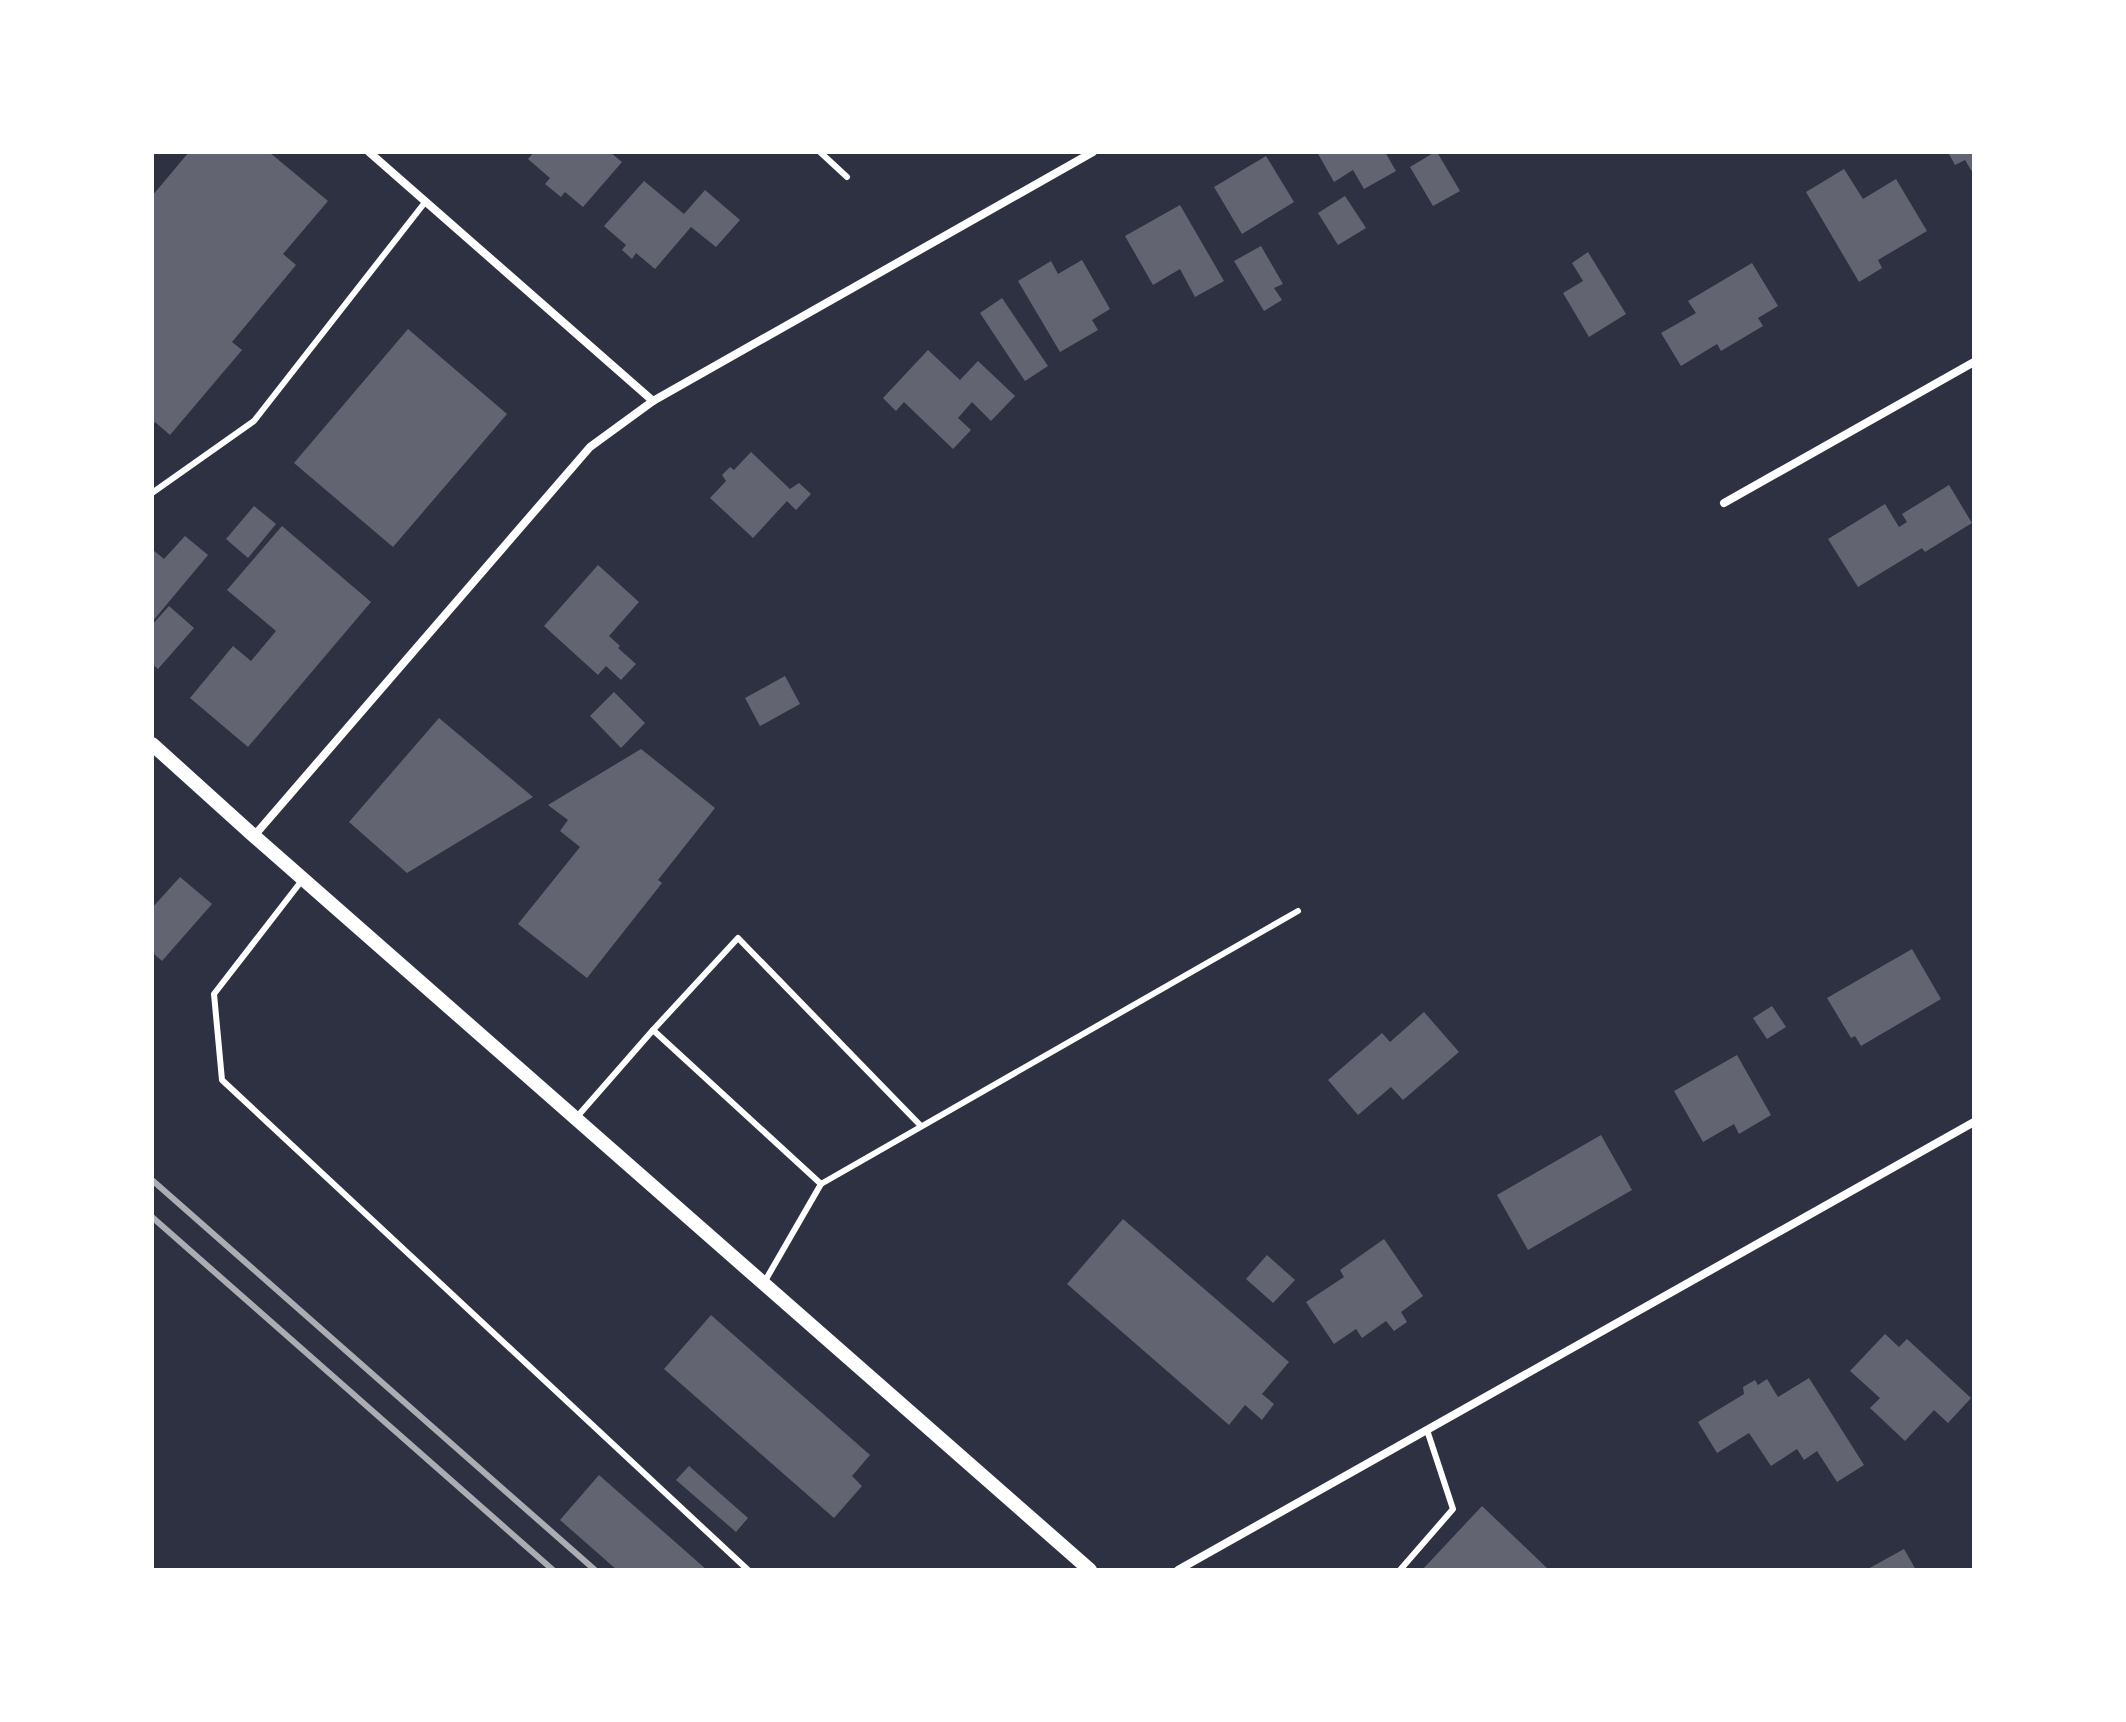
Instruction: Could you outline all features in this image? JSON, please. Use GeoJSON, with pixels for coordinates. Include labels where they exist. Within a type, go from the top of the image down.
{"type":"FeatureCollection","features":[{"type":"Feature","properties":{"kind":"street"},"geometry":{"type":"LineString","coordinates":[[369,152],[653,401]]}},
{"type":"Feature","properties":{"kind":"street"},"geometry":{"type":"LineString","coordinates":[[254,836],[590,447],[653,401],[1093,152]]}},
{"type":"Feature","properties":{"kind":"street"},"geometry":{"type":"LineString","coordinates":[[1724,503],[1974,362]]}},
{"type":"Feature","properties":{"kind":"street"},"geometry":{"type":"LineString","coordinates":[[152,744],[1090,1570]]}},
{"type":"Feature","properties":{"kind":"street"},"geometry":{"type":"LineString","coordinates":[[1178,1570],[1974,1122]]}},
{"type":"Feature","properties":{"kind":"lane"},"geometry":{"type":"LineString","coordinates":[[820,152],[847,177]]}},
{"type":"Feature","properties":{"kind":"lane"},"geometry":{"type":"LineString","coordinates":[[152,493],[254,421],[426,201]]}},
{"type":"Feature","properties":{"kind":"lane"},"geometry":{"type":"LineString","coordinates":[[303,879],[214,994],[222,1080],[748,1570]]}},
{"type":"Feature","properties":{"kind":"lane"},"geometry":{"type":"LineString","coordinates":[[763,1284],[821,1184],[1298,911]]}},
{"type":"Feature","properties":{"kind":"lane"},"geometry":{"type":"LineString","coordinates":[[576,1119],[738,938],[921,1126]]}},
{"type":"Feature","properties":{"kind":"lane"},"geometry":{"type":"LineString","coordinates":[[653,1030],[821,1184]]}},
{"type":"Feature","properties":{"kind":"lane"},"geometry":{"type":"LineString","coordinates":[[1400,1570],[1453,1509],[1427,1430]]}},
{"type":"Feature","properties":{"kind":"building"},"geometry":{"type":"Polygon","coordinates":[[[189,152],[269,152],[328,201],[283,254],[296,265],[232,342],[242,350],[170,435],[155,422],[152,426],[152,196],[189,152]]]}},
{"type":"Feature","properties":{"kind":"building"},"geometry":{"type":"Polygon","coordinates":[[[534,152],[610,152],[622,162],[583,207],[565,192],[561,197],[545,184],[550,178],[528,159],[534,152]]]}},
{"type":"Feature","properties":{"kind":"building"},"geometry":{"type":"Polygon","coordinates":[[[1317,152],[1385,152],[1396,171],[1364,189],[1353,170],[1334,182],[1317,152]]]}},
{"type":"Feature","properties":{"kind":"building"},"geometry":{"type":"Polygon","coordinates":[[[1435,152],[1460,191],[1433,206],[1410,167],[1435,152]]]}},
{"type":"Feature","properties":{"kind":"building"},"geometry":{"type":"Polygon","coordinates":[[[1948,152],[1974,152],[1974,175],[1965,160],[1955,165],[1948,152]]]}},
{"type":"Feature","properties":{"kind":"building"},"geometry":{"type":"Polygon","coordinates":[[[1266,156],[1294,202],[1242,234],[1214,187],[1266,156]]]}},
{"type":"Feature","properties":{"kind":"building"},"geometry":{"type":"Polygon","coordinates":[[[1844,169],[1863,199],[1896,179],[1927,231],[1878,260],[1882,268],[1859,282],[1806,192],[1844,169]]]}},
{"type":"Feature","properties":{"kind":"building"},"geometry":{"type":"Polygon","coordinates":[[[644,181],[684,214],[705,190],[740,220],[716,247],[691,227],[655,269],[636,253],[632,259],[622,250],[626,245],[604,226],[644,181]]]}},
{"type":"Feature","properties":{"kind":"building"},"geometry":{"type":"Polygon","coordinates":[[[1345,196],[1366,228],[1338,245],[1318,213],[1345,196]]]}},
{"type":"Feature","properties":{"kind":"building"},"geometry":{"type":"Polygon","coordinates":[[[1180,205],[1224,281],[1195,297],[1180,269],[1153,285],[1125,236],[1180,205]]]}},
{"type":"Feature","properties":{"kind":"building"},"geometry":{"type":"Polygon","coordinates":[[[1261,246],[1283,284],[1274,288],[1282,300],[1264,311],[1234,261],[1261,246]]]}},
{"type":"Feature","properties":{"kind":"building"},"geometry":{"type":"Polygon","coordinates":[[[1588,252],[1626,314],[1589,337],[1563,293],[1583,281],[1572,263],[1588,252]]]}},
{"type":"Feature","properties":{"kind":"building"},"geometry":{"type":"Polygon","coordinates":[[[1082,260],[1110,309],[1092,320],[1098,330],[1060,352],[1018,281],[1051,261],[1058,274],[1082,260]]]}},
{"type":"Feature","properties":{"kind":"building"},"geometry":{"type":"Polygon","coordinates":[[[1752,263],[1778,306],[1758,318],[1763,326],[1721,351],[1717,344],[1681,366],[1661,333],[1696,313],[1688,301],[1752,263]]]}},
{"type":"Feature","properties":{"kind":"building"},"geometry":{"type":"Polygon","coordinates":[[[1002,298],[1048,366],[1025,381],[980,313],[1002,298]]]}},
{"type":"Feature","properties":{"kind":"building"},"geometry":{"type":"Polygon","coordinates":[[[408,329],[507,414],[393,547],[294,463],[408,329]]]}},
{"type":"Feature","properties":{"kind":"building"},"geometry":{"type":"Polygon","coordinates":[[[928,350],[960,380],[978,361],[1015,396],[991,421],[972,402],[958,418],[971,430],[953,449],[904,402],[896,411],[883,398],[928,350]]]}},
{"type":"Feature","properties":{"kind":"building"},"geometry":{"type":"Polygon","coordinates":[[[751,452],[790,489],[799,483],[811,494],[796,510],[787,501],[753,538],[710,498],[726,481],[722,475],[730,467],[734,470],[751,452]]]}},
{"type":"Feature","properties":{"kind":"building"},"geometry":{"type":"Polygon","coordinates":[[[1949,485],[1972,523],[1925,552],[1922,548],[1858,587],[1828,539],[1885,504],[1899,527],[1907,522],[1902,514],[1949,485]]]}},
{"type":"Feature","properties":{"kind":"building"},"geometry":{"type":"Polygon","coordinates":[[[254,506],[276,524],[248,558],[226,539],[254,506]]]}},
{"type":"Feature","properties":{"kind":"building"},"geometry":{"type":"Polygon","coordinates":[[[282,526],[371,602],[248,747],[190,698],[233,646],[251,661],[276,631],[227,590],[282,526]]]}},
{"type":"Feature","properties":{"kind":"building"},"geometry":{"type":"Polygon","coordinates":[[[185,536],[208,555],[152,622],[152,549],[164,559],[185,536]]]}},
{"type":"Feature","properties":{"kind":"building"},"geometry":{"type":"Polygon","coordinates":[[[598,565],[639,602],[609,636],[636,664],[621,680],[606,666],[598,675],[544,626],[598,565]]]}},
{"type":"Feature","properties":{"kind":"building"},"geometry":{"type":"Polygon","coordinates":[[[169,606],[194,628],[158,669],[152,664],[152,625],[169,606]]]}},
{"type":"Feature","properties":{"kind":"building"},"geometry":{"type":"Polygon","coordinates":[[[785,676],[800,704],[760,726],[745,698],[785,676]]]}},
{"type":"Feature","properties":{"kind":"building"},"geometry":{"type":"Polygon","coordinates":[[[614,692],[645,723],[621,748],[590,716],[614,692]]]}},
{"type":"Feature","properties":{"kind":"building"},"geometry":{"type":"Polygon","coordinates":[[[439,718],[533,797],[407,873],[349,822],[439,718]]]}},
{"type":"Feature","properties":{"kind":"building"},"geometry":{"type":"Polygon","coordinates":[[[641,749],[715,808],[658,880],[662,883],[587,978],[518,924],[580,847],[560,831],[568,820],[548,805],[641,749]]]}},
{"type":"Feature","properties":{"kind":"building"},"geometry":{"type":"Polygon","coordinates":[[[180,877],[212,904],[162,961],[152,952],[152,908],[180,877]]]}},
{"type":"Feature","properties":{"kind":"building"},"geometry":{"type":"Polygon","coordinates":[[[1912,949],[1941,999],[1861,1046],[1855,1036],[1851,1038],[1827,998],[1912,949]]]}},
{"type":"Feature","properties":{"kind":"building"},"geometry":{"type":"Polygon","coordinates":[[[1772,1006],[1786,1027],[1767,1039],[1753,1018],[1772,1006]]]}},
{"type":"Feature","properties":{"kind":"building"},"geometry":{"type":"Polygon","coordinates":[[[1424,1012],[1459,1052],[1403,1100],[1391,1087],[1358,1115],[1328,1080],[1382,1033],[1390,1042],[1424,1012]]]}},
{"type":"Feature","properties":{"kind":"building"},"geometry":{"type":"Polygon","coordinates":[[[1737,1055],[1771,1115],[1739,1134],[1734,1124],[1703,1142],[1674,1091],[1737,1055]]]}},
{"type":"Feature","properties":{"kind":"building"},"geometry":{"type":"Polygon","coordinates":[[[1601,1135],[1632,1190],[1528,1250],[1497,1195],[1601,1135]]]}},
{"type":"Feature","properties":{"kind":"building"},"geometry":{"type":"Polygon","coordinates":[[[1123,1219],[1289,1362],[1262,1394],[1274,1404],[1262,1420],[1245,1405],[1229,1425],[1067,1284],[1123,1219]]]}},
{"type":"Feature","properties":{"kind":"building"},"geometry":{"type":"Polygon","coordinates":[[[1384,1239],[1423,1296],[1401,1312],[1407,1322],[1394,1331],[1386,1321],[1362,1338],[1356,1329],[1334,1344],[1306,1302],[1344,1277],[1340,1270],[1384,1239]]]}},
{"type":"Feature","properties":{"kind":"building"},"geometry":{"type":"Polygon","coordinates":[[[1267,1255],[1295,1280],[1273,1303],[1246,1279],[1267,1255]]]}},
{"type":"Feature","properties":{"kind":"building"},"geometry":{"type":"Polygon","coordinates":[[[711,1315],[870,1455],[852,1476],[862,1486],[834,1518],[664,1369],[711,1315]]]}},
{"type":"Feature","properties":{"kind":"building"},"geometry":{"type":"Polygon","coordinates":[[[1885,1334],[1899,1347],[1907,1339],[1971,1398],[1948,1423],[1934,1410],[1905,1441],[1870,1408],[1880,1398],[1850,1371],[1885,1334]]]}},
{"type":"Feature","properties":{"kind":"building"},"geometry":{"type":"Polygon","coordinates":[[[1809,1378],[1864,1465],[1837,1482],[1817,1451],[1804,1460],[1797,1449],[1771,1466],[1749,1433],[1717,1453],[1698,1422],[1744,1394],[1743,1387],[1755,1380],[1758,1385],[1767,1379],[1778,1397],[1809,1378]]]}},
{"type":"Feature","properties":{"kind":"building"},"geometry":{"type":"Polygon","coordinates":[[[689,1466],[748,1518],[736,1532],[676,1480],[689,1466]]]}},
{"type":"Feature","properties":{"kind":"building"},"geometry":{"type":"Polygon","coordinates":[[[599,1475],[707,1570],[617,1570],[560,1520],[599,1475]]]}},
{"type":"Feature","properties":{"kind":"building"},"geometry":{"type":"Polygon","coordinates":[[[1482,1506],[1549,1570],[1422,1570],[1482,1506]]]}},
{"type":"Feature","properties":{"kind":"building"},"geometry":{"type":"Polygon","coordinates":[[[1904,1549],[1916,1570],[1866,1570],[1904,1549]]]}},
{"type":"Feature","properties":{"kind":"railway"},"geometry":{"type":"LineString","coordinates":[[152,1180],[595,1570]]}},
{"type":"Feature","properties":{"kind":"railway"},"geometry":{"type":"LineString","coordinates":[[152,1217],[553,1570]]}}]}
